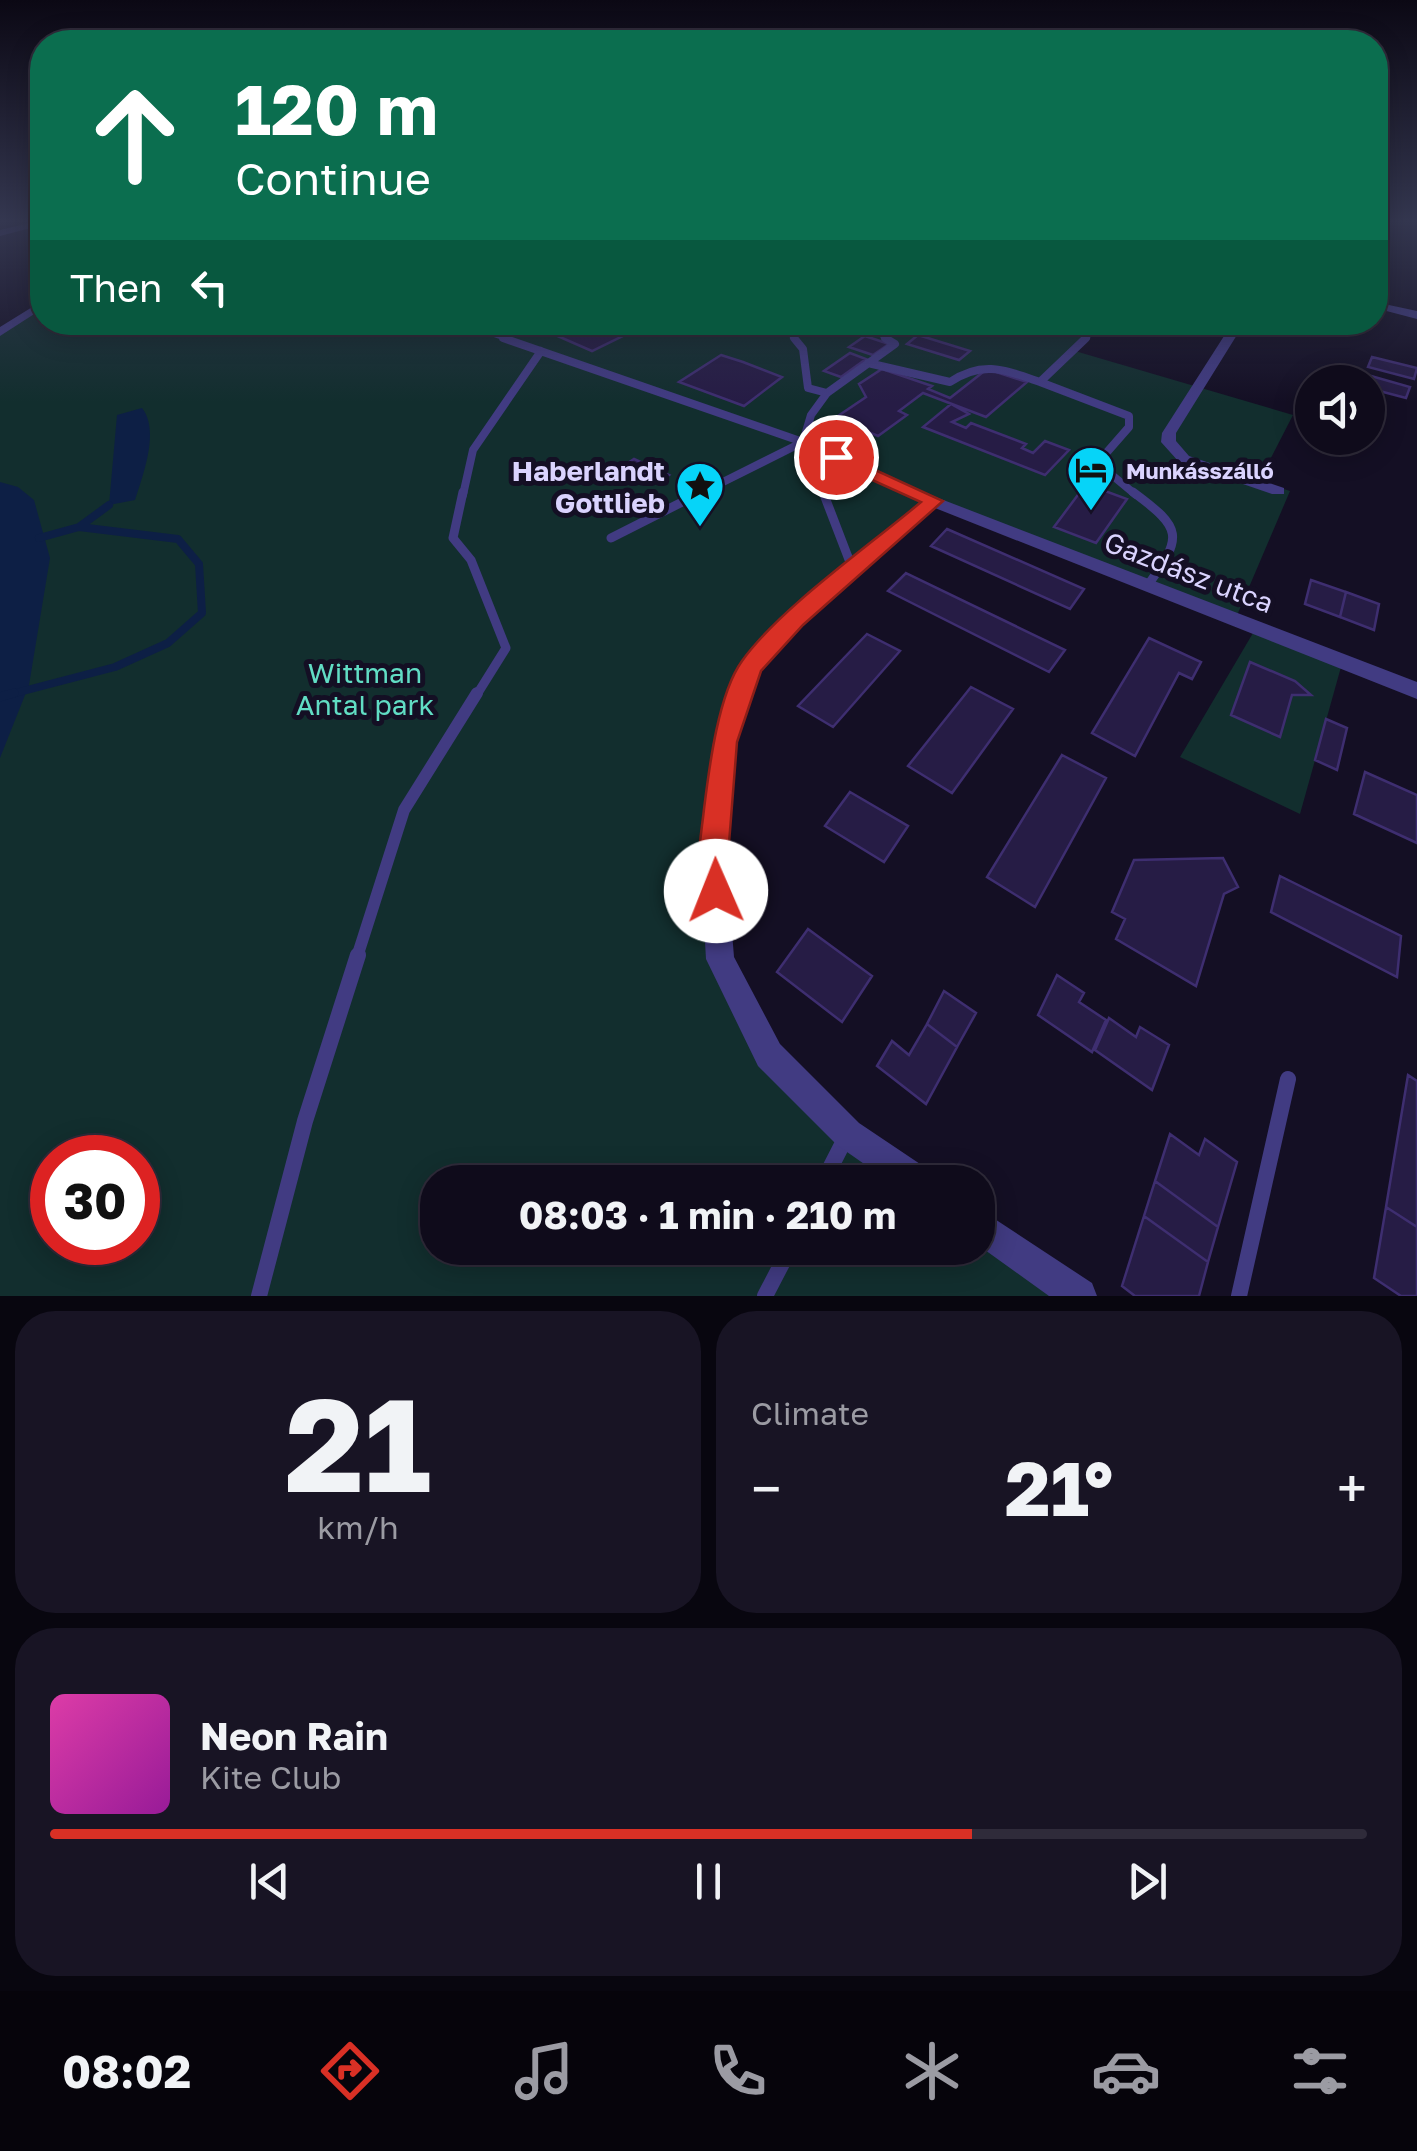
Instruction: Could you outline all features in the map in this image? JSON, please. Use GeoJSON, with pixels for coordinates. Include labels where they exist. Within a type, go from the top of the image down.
{"type":"FeatureCollection","features":[{"type":"Feature","properties":{"kind":"street"},"geometry":{"type":"LineString","coordinates":[[1388,309],[1417,315]]}},
{"type":"Feature","properties":{"kind":"street"},"geometry":{"type":"LineString","coordinates":[[0,332],[30,312]]}},
{"type":"Feature","properties":{"kind":"street"},"geometry":{"type":"LineString","coordinates":[[1230,335],[1169,433],[1168,442],[1184,459],[1278,491]]}},
{"type":"Feature","properties":{"kind":"street"},"geometry":{"type":"LineString","coordinates":[[893,1165],[848,1134],[768,1055],[720,959],[714,856],[724,742],[750,667],[795,620],[933,501]]}},
{"type":"Feature","properties":{"kind":"street","name":"Gazdász utca"},"geometry":{"type":"LineString","coordinates":[[933,501],[1417,691]]}},
{"type":"Feature","properties":{"kind":"street"},"geometry":{"type":"LineString","coordinates":[[995,1237],[1078,1296]]}},
{"type":"Feature","properties":{"kind":"lane"},"geometry":{"type":"LineString","coordinates":[[493,335],[803,442]]}},
{"type":"Feature","properties":{"kind":"lane"},"geometry":{"type":"LineString","coordinates":[[792,335],[804,349],[808,388],[827,393]]}},
{"type":"Feature","properties":{"kind":"lane"},"geometry":{"type":"LineString","coordinates":[[852,570],[803,442],[811,415],[827,393],[895,344],[881,335]]}},
{"type":"Feature","properties":{"kind":"lane"},"geometry":{"type":"LineString","coordinates":[[1040,382],[1089,335]]}},
{"type":"Feature","properties":{"kind":"lane"},"geometry":{"type":"LineString","coordinates":[[259,1296],[305,1121],[404,810],[506,648],[471,560],[454,538],[473,450],[541,352]]}},
{"type":"Feature","properties":{"kind":"lane"},"geometry":{"type":"LineString","coordinates":[[868,363],[950,382],[970,366],[988,365],[1113,406],[1129,416],[1130,428],[1101,459],[1102,466],[1147,502],[1172,529],[1174,546],[1148,586]]}},
{"type":"Feature","properties":{"kind":"lane"},"geometry":{"type":"LineString","coordinates":[[610,538],[803,442]]}},
{"type":"Feature","properties":{"kind":"lane","name":"Gazdász utca"},"geometry":{"type":"LineString","coordinates":[[803,442],[933,501]]}},
{"type":"Feature","properties":{"kind":"lane"},"geometry":{"type":"LineString","coordinates":[[1238,1296],[1288,1079]]}},
{"type":"Feature","properties":{"kind":"lane"},"geometry":{"type":"LineString","coordinates":[[832,1165],[848,1134]]}},
{"type":"Feature","properties":{"kind":"lane"},"geometry":{"type":"LineString","coordinates":[[766,1296],[782,1265]]}},
{"type":"Feature","properties":{"kind":"green space","name":"Wittman Antal park"},"geometry":{"type":"Polygon","coordinates":[[[30,313],[30,335],[1091,335],[1075,351],[1293,415],[1259,481],[1290,491],[1235,620],[933,501],[750,667],[724,742],[720,959],[767,1041],[848,1134],[893,1165],[420,1165],[420,1265],[995,1265],[995,1237],[1078,1296],[0,1296],[0,332],[30,313]]]}},
{"type":"Feature","properties":{"kind":"green space"},"geometry":{"type":"Polygon","coordinates":[[[1253,633],[1341,667],[1300,814],[1180,757],[1253,633]],[[1251,663],[1231,715],[1279,737],[1292,695],[1310,694],[1295,681],[1251,663]]]}},
{"type":"Feature","properties":{"kind":"water"},"geometry":{"type":"Polygon","coordinates":[[[142,408],[150,440],[135,500],[109,505],[117,415],[142,408]]]}},
{"type":"Feature","properties":{"kind":"water"},"geometry":{"type":"Polygon","coordinates":[[[0,482],[18,487],[34,500],[50,558],[29,685],[0,758],[0,482]]]}},
{"type":"Feature","properties":{"kind":"building"},"geometry":{"type":"Polygon","coordinates":[[[555,335],[625,335],[592,351],[555,335]]]}},
{"type":"Feature","properties":{"kind":"building"},"geometry":{"type":"Polygon","coordinates":[[[918,335],[970,351],[959,360],[907,344],[918,335]]]}},
{"type":"Feature","properties":{"kind":"building"},"geometry":{"type":"Polygon","coordinates":[[[865,336],[889,344],[873,355],[849,347],[865,336]]]}},
{"type":"Feature","properties":{"kind":"building"},"geometry":{"type":"Polygon","coordinates":[[[850,353],[866,359],[841,377],[824,371],[850,353]]]}},
{"type":"Feature","properties":{"kind":"building"},"geometry":{"type":"Polygon","coordinates":[[[721,355],[782,377],[744,406],[679,382],[721,355]]]}},
{"type":"Feature","properties":{"kind":"building"},"geometry":{"type":"Polygon","coordinates":[[[1372,357],[1417,368],[1414,379],[1385,371],[1385,365],[1369,365],[1372,357]]]}},
{"type":"Feature","properties":{"kind":"building"},"geometry":{"type":"Polygon","coordinates":[[[882,369],[932,386],[928,389],[950,398],[987,369],[1027,382],[986,417],[923,393],[899,411],[907,415],[878,436],[835,418],[866,397],[859,384],[882,369]]]}},
{"type":"Feature","properties":{"kind":"building"},"geometry":{"type":"Polygon","coordinates":[[[1385,380],[1410,387],[1406,398],[1385,392],[1385,380]]]}},
{"type":"Feature","properties":{"kind":"building"},"geometry":{"type":"Polygon","coordinates":[[[951,404],[969,414],[952,422],[966,428],[971,423],[1026,444],[1022,448],[1033,453],[1045,441],[1069,450],[1045,475],[923,427],[951,404]]]}},
{"type":"Feature","properties":{"kind":"building"},"geometry":{"type":"Polygon","coordinates":[[[634,459],[669,475],[658,483],[639,474],[626,483],[610,475],[634,459]]]}},
{"type":"Feature","properties":{"kind":"building","name":"Munkásszálló"},"geometry":{"type":"Polygon","coordinates":[[[1086,484],[1127,499],[1096,543],[1054,527],[1086,484]]]}},
{"type":"Feature","properties":{"kind":"building"},"geometry":{"type":"Polygon","coordinates":[[[947,529],[1084,589],[1070,609],[931,546],[947,529]]]}},
{"type":"Feature","properties":{"kind":"building"},"geometry":{"type":"Polygon","coordinates":[[[906,573],[1065,650],[1049,672],[888,591],[906,573]]]}},
{"type":"Feature","properties":{"kind":"building"},"geometry":{"type":"Polygon","coordinates":[[[1311,580],[1346,592],[1340,617],[1305,604],[1311,580]]]}},
{"type":"Feature","properties":{"kind":"building"},"geometry":{"type":"Polygon","coordinates":[[[1346,592],[1379,604],[1374,630],[1340,617],[1346,592]]]}},
{"type":"Feature","properties":{"kind":"building"},"geometry":{"type":"Polygon","coordinates":[[[867,634],[900,651],[833,727],[798,706],[867,634]]]}},
{"type":"Feature","properties":{"kind":"building"},"geometry":{"type":"Polygon","coordinates":[[[1149,638],[1201,662],[1192,679],[1179,673],[1135,756],[1092,733],[1149,638]]]}},
{"type":"Feature","properties":{"kind":"building"},"geometry":{"type":"Polygon","coordinates":[[[1250,662],[1295,681],[1311,695],[1292,695],[1280,737],[1231,715],[1250,662]]]}},
{"type":"Feature","properties":{"kind":"building"},"geometry":{"type":"Polygon","coordinates":[[[971,687],[1013,709],[952,793],[908,766],[971,687]]]}},
{"type":"Feature","properties":{"kind":"building"},"geometry":{"type":"Polygon","coordinates":[[[1326,719],[1347,728],[1337,770],[1315,760],[1326,719]]]}},
{"type":"Feature","properties":{"kind":"building"},"geometry":{"type":"Polygon","coordinates":[[[1062,755],[1106,778],[1035,907],[987,877],[1062,755]]]}},
{"type":"Feature","properties":{"kind":"building"},"geometry":{"type":"Polygon","coordinates":[[[1365,772],[1417,795],[1417,843],[1354,814],[1365,772]]]}},
{"type":"Feature","properties":{"kind":"building"},"geometry":{"type":"Polygon","coordinates":[[[850,792],[908,826],[884,862],[825,826],[850,792]]]}},
{"type":"Feature","properties":{"kind":"building"},"geometry":{"type":"Polygon","coordinates":[[[1223,858],[1238,887],[1224,894],[1196,986],[1116,939],[1125,919],[1112,912],[1134,860],[1223,858]]]}},
{"type":"Feature","properties":{"kind":"building"},"geometry":{"type":"Polygon","coordinates":[[[1280,876],[1401,936],[1397,977],[1271,912],[1280,876]]]}},
{"type":"Feature","properties":{"kind":"building"},"geometry":{"type":"Polygon","coordinates":[[[808,929],[872,976],[842,1022],[777,972],[808,929]]]}},
{"type":"Feature","properties":{"kind":"building"},"geometry":{"type":"Polygon","coordinates":[[[1057,975],[1084,993],[1079,1002],[1106,1020],[1092,1052],[1038,1015],[1057,975]]]}},
{"type":"Feature","properties":{"kind":"building"},"geometry":{"type":"Polygon","coordinates":[[[944,991],[976,1013],[957,1047],[927,1024],[944,991]]]}},
{"type":"Feature","properties":{"kind":"building"},"geometry":{"type":"Polygon","coordinates":[[[1109,1018],[1136,1037],[1140,1027],[1169,1045],[1152,1090],[1095,1050],[1109,1018]]]}},
{"type":"Feature","properties":{"kind":"building"},"geometry":{"type":"Polygon","coordinates":[[[927,1024],[957,1047],[926,1104],[877,1066],[892,1041],[909,1055],[927,1024]]]}},
{"type":"Feature","properties":{"kind":"building"},"geometry":{"type":"Polygon","coordinates":[[[1408,1075],[1417,1081],[1417,1227],[1386,1207],[1408,1075]]]}},
{"type":"Feature","properties":{"kind":"building"},"geometry":{"type":"Polygon","coordinates":[[[1170,1134],[1199,1155],[1205,1139],[1237,1162],[1218,1227],[1155,1181],[1170,1134]]]}},
{"type":"Feature","properties":{"kind":"building"},"geometry":{"type":"Polygon","coordinates":[[[1155,1181],[1218,1227],[1208,1262],[1144,1216],[1155,1181]]]}},
{"type":"Feature","properties":{"kind":"building"},"geometry":{"type":"Polygon","coordinates":[[[1386,1207],[1417,1227],[1417,1296],[1401,1296],[1374,1278],[1386,1207]]]}},
{"type":"Feature","properties":{"kind":"building"},"geometry":{"type":"Polygon","coordinates":[[[1144,1216],[1208,1262],[1199,1296],[1135,1296],[1122,1286],[1144,1216]]]}},
{"type":"Feature","properties":{"kind":"waterway"},"geometry":{"type":"LineString","coordinates":[[79,527],[109,505]]}},
{"type":"Feature","properties":{"kind":"waterway"},"geometry":{"type":"LineString","coordinates":[[4,696],[115,667],[168,643],[202,613],[199,564],[178,539],[79,527]]}},
{"type":"Feature","properties":{"kind":"waterway"},"geometry":{"type":"LineString","coordinates":[[39,538],[79,527]]}},
{"type":"Feature","properties":{"kind":"waterway"},"geometry":{"type":"LineString","coordinates":[[0,697],[14,693]]}},
{"type":"Feature","properties":{"kind":"place","name":"Munkásszálló"},"geometry":{"type":"Point","coordinates":[1091,512]}},
{"type":"Feature","properties":{"kind":"place","name":"Haberlandt Gottlieb"},"geometry":{"type":"Point","coordinates":[700,528]}},
{"type":"Feature","properties":{"kind":"route"},"geometry":{"type":"LineString","coordinates":[[716,891],[714,856],[724,742],[750,667],[795,620],[933,501],[836,457]]}}]}
